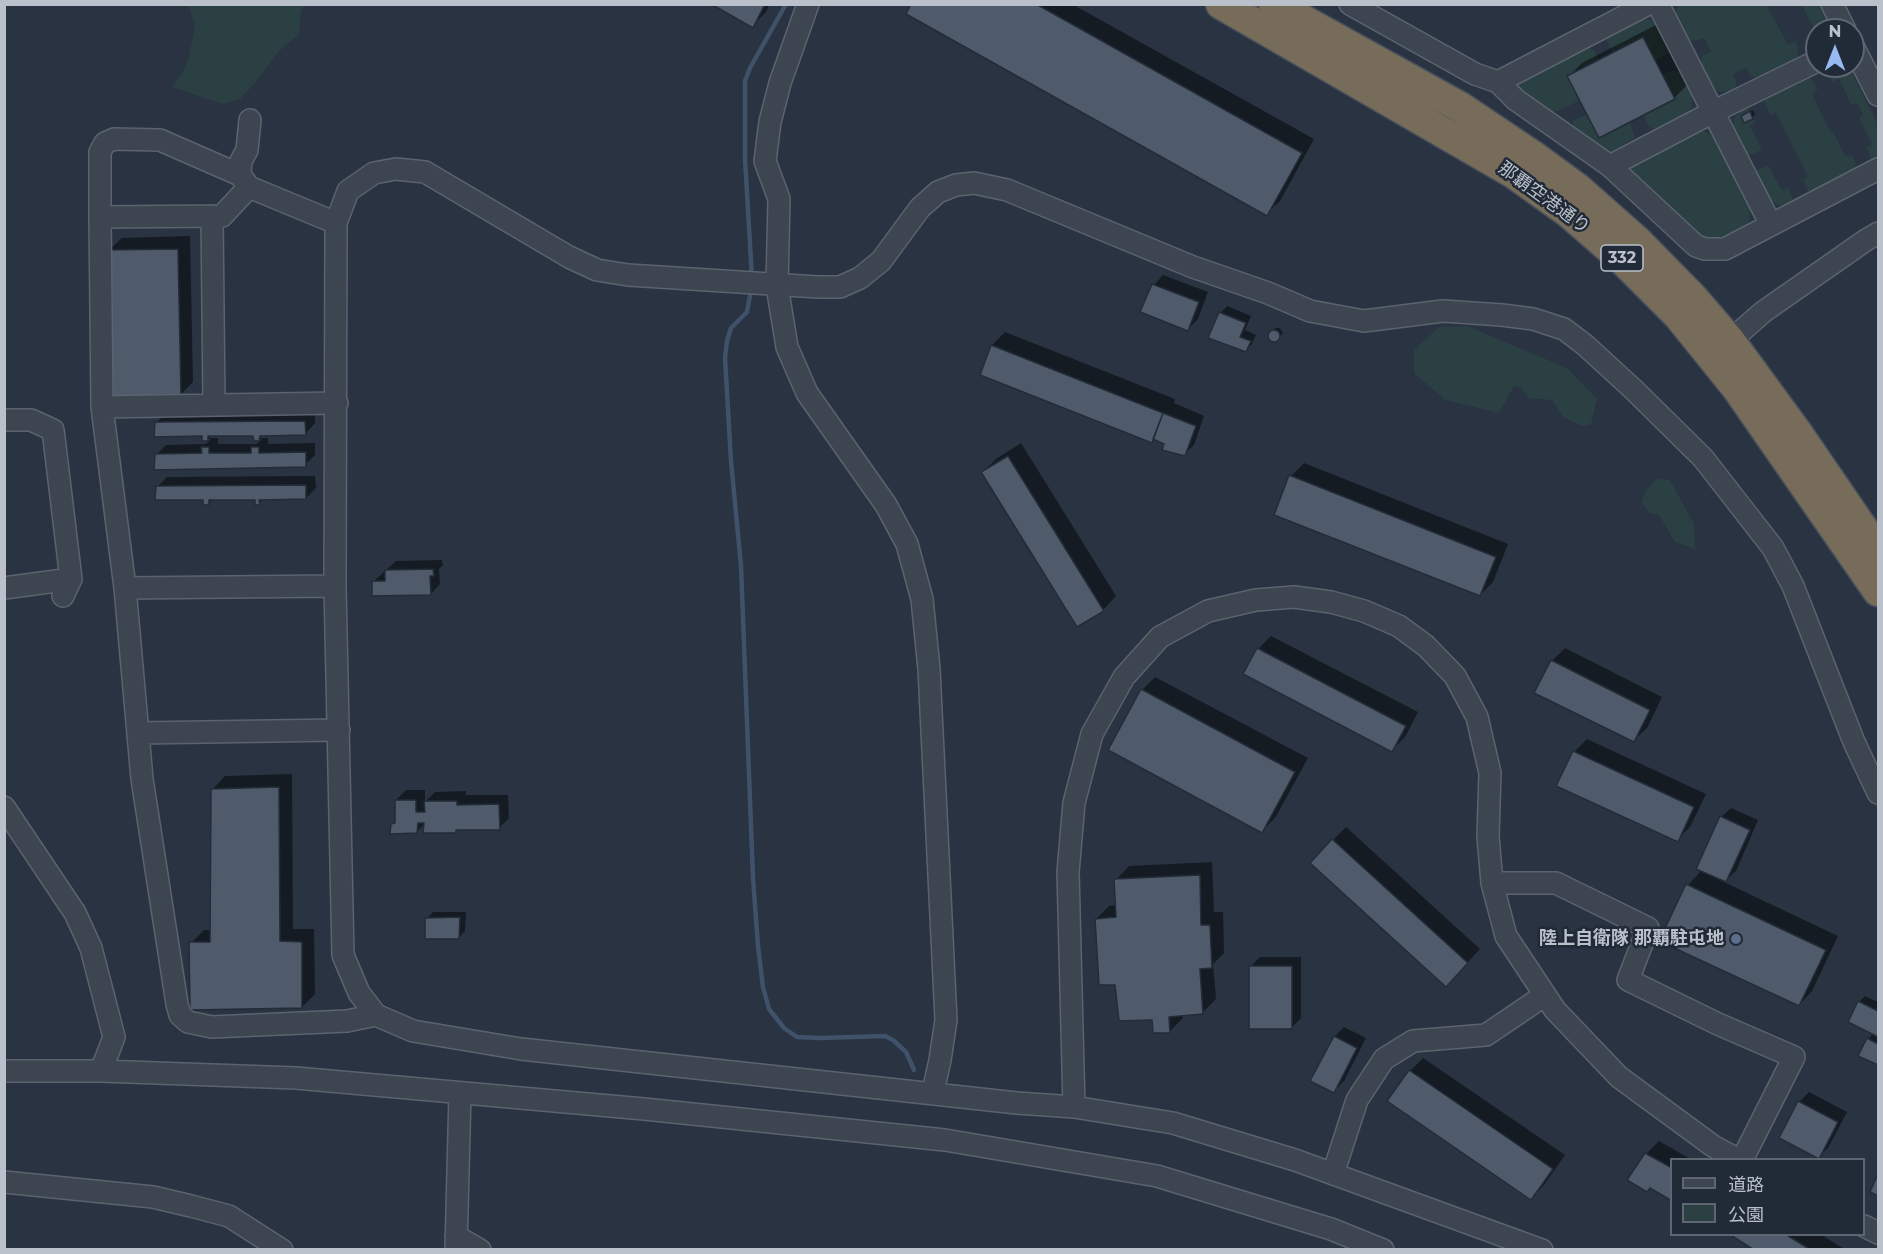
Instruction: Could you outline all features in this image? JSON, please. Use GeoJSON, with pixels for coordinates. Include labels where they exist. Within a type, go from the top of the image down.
{"type":"FeatureCollection","features":[{"type":"Feature","properties":{"kind":"highway","name":"那覇空港通り"},"geometry":{"type":"LineString","coordinates":[[1221,4],[1276,12],[1460,107],[1577,188],[1637,241],[1694,298],[1730,341],[1878,550]]}},
{"type":"Feature","properties":{"kind":"highway","name":"那覇空港通り"},"geometry":{"type":"LineString","coordinates":[[1276,12],[1515,174],[1568,212],[1621,258],[1678,315],[1737,388],[1878,591]]}},
{"type":"Feature","properties":{"kind":"lane"},"geometry":{"type":"LineString","coordinates":[[808,4],[780,83],[770,122],[765,161],[779,200],[777,286],[788,347],[807,393],[886,505],[907,543],[922,599],[929,669],[946,1020],[933,1092]]}},
{"type":"Feature","properties":{"kind":"lane"},"geometry":{"type":"LineString","coordinates":[[1350,4],[1475,74],[1498,82],[1516,100],[1610,166],[1696,246],[1705,249],[1725,249],[1878,169]]}},
{"type":"Feature","properties":{"kind":"lane"},"geometry":{"type":"LineString","coordinates":[[1498,82],[1648,4]]}},
{"type":"Feature","properties":{"kind":"lane"},"geometry":{"type":"LineString","coordinates":[[1658,4],[1770,225]]}},
{"type":"Feature","properties":{"kind":"lane"},"geometry":{"type":"LineString","coordinates":[[1832,4],[1839,18]]}},
{"type":"Feature","properties":{"kind":"lane"},"geometry":{"type":"LineString","coordinates":[[1610,166],[1805,67]]}},
{"type":"Feature","properties":{"kind":"lane"},"geometry":{"type":"LineString","coordinates":[[1865,70],[1878,95]]}},
{"type":"Feature","properties":{"kind":"lane"},"geometry":{"type":"LineString","coordinates":[[100,217],[222,216],[245,181],[241,161],[247,150],[250,120]]}},
{"type":"Feature","properties":{"kind":"lane"},"geometry":{"type":"LineString","coordinates":[[336,223],[160,140],[114,139],[105,143],[100,152],[102,407],[125,588],[142,779],[180,1015],[188,1022],[212,1027],[347,1021],[376,1015]]}},
{"type":"Feature","properties":{"kind":"lane"},"geometry":{"type":"LineString","coordinates":[[1542,1250],[1333,1174],[1173,1123],[1074,1107],[1017,1103],[476,1043],[412,1031],[376,1015],[359,993],[343,955],[336,586],[336,223],[348,191],[374,173],[396,169],[424,172],[560,252],[597,270],[628,275],[777,286],[840,287],[860,278],[881,261],[920,208],[938,192],[956,185],[974,183],[1007,189],[1193,267],[1268,293],[1310,311],[1364,321],[1443,311],[1502,315],[1533,319],[1564,329],[1633,389],[1703,458],[1773,548],[1793,586],[1854,742],[1878,793]]}},
{"type":"Feature","properties":{"kind":"lane"},"geometry":{"type":"LineString","coordinates":[[212,216],[214,405]]}},
{"type":"Feature","properties":{"kind":"lane"},"geometry":{"type":"LineString","coordinates":[[1730,341],[1763,312],[1878,234]]}},
{"type":"Feature","properties":{"kind":"lane"},"geometry":{"type":"LineString","coordinates":[[102,407],[337,403]]}},
{"type":"Feature","properties":{"kind":"lane"},"geometry":{"type":"LineString","coordinates":[[4,420],[31,420],[53,430],[67,587],[4,588]]}},
{"type":"Feature","properties":{"kind":"lane"},"geometry":{"type":"LineString","coordinates":[[125,588],[336,586]]}},
{"type":"Feature","properties":{"kind":"lane"},"geometry":{"type":"LineString","coordinates":[[1074,1107],[1068,872],[1074,803],[1092,734],[1124,677],[1160,637],[1208,611],[1256,600],[1294,597],[1331,602],[1364,611],[1399,626],[1426,646],[1455,676],[1477,717],[1490,773],[1488,836],[1492,883],[1506,936],[1555,1010],[1619,1077],[1713,1146],[1737,1158]]}},
{"type":"Feature","properties":{"kind":"lane"},"geometry":{"type":"LineString","coordinates":[[138,732],[339,730]]}},
{"type":"Feature","properties":{"kind":"lane"},"geometry":{"type":"LineString","coordinates":[[4,807],[75,913],[91,948],[114,1037],[101,1071]]}},
{"type":"Feature","properties":{"kind":"lane"},"geometry":{"type":"LineString","coordinates":[[1492,883],[1556,883],[1648,928],[1628,980],[1718,1024],[1794,1057],[1742,1158]]}},
{"type":"Feature","properties":{"kind":"lane"},"geometry":{"type":"LineString","coordinates":[[1333,1174],[1357,1100],[1384,1059],[1413,1041],[1486,1035],[1545,995]]}},
{"type":"Feature","properties":{"kind":"lane"},"geometry":{"type":"LineString","coordinates":[[4,1071],[101,1071],[296,1078],[644,1109],[957,1142],[1157,1176],[1330,1229],[1383,1250]]}},
{"type":"Feature","properties":{"kind":"lane"},"geometry":{"type":"LineString","coordinates":[[460,1093],[456,1243],[480,1250]]}},
{"type":"Feature","properties":{"kind":"lane"},"geometry":{"type":"LineString","coordinates":[[4,1182],[153,1197],[191,1206],[229,1216],[282,1250]]}},
{"type":"Feature","properties":{"kind":"green space"},"geometry":{"type":"Polygon","coordinates":[[[188,4],[304,5],[299,34],[278,52],[240,99],[222,104],[172,87],[184,70],[195,25],[188,4]]]}},
{"type":"Feature","properties":{"kind":"green space"},"geometry":{"type":"Polygon","coordinates":[[[1805,4],[1819,5],[1826,18],[1808,18],[1802,6],[1805,4]]]}},
{"type":"Feature","properties":{"kind":"green space"},"geometry":{"type":"Polygon","coordinates":[[[1678,5],[1768,5],[1767,7],[1788,44],[1795,42],[1798,48],[1797,58],[1756,78],[1751,76],[1746,68],[1733,74],[1736,86],[1733,90],[1721,92],[1716,90],[1700,65],[1702,56],[1711,51],[1704,38],[1695,41],[1687,39],[1675,13],[1678,5]]]}},
{"type":"Feature","properties":{"kind":"green space"},"geometry":{"type":"Polygon","coordinates":[[[1639,19],[1650,20],[1655,24],[1669,53],[1655,61],[1612,53],[1607,36],[1639,19]]]}},
{"type":"Feature","properties":{"kind":"green space"},"geometry":{"type":"Polygon","coordinates":[[[1585,46],[1594,50],[1599,60],[1567,76],[1579,101],[1553,113],[1547,113],[1518,89],[1518,83],[1523,78],[1585,46]]]}},
{"type":"Feature","properties":{"kind":"green space"},"geometry":{"type":"Polygon","coordinates":[[[1672,70],[1680,72],[1692,95],[1692,106],[1688,112],[1652,128],[1648,126],[1644,115],[1675,100],[1662,75],[1672,70]]]}},
{"type":"Feature","properties":{"kind":"green space"},"geometry":{"type":"Polygon","coordinates":[[[1805,77],[1809,78],[1818,89],[1812,93],[1828,128],[1834,134],[1846,157],[1852,155],[1856,164],[1854,172],[1813,191],[1808,191],[1803,180],[1808,176],[1776,113],[1770,115],[1765,98],[1805,77]]]}},
{"type":"Feature","properties":{"kind":"green space"},"geometry":{"type":"Polygon","coordinates":[[[1831,78],[1854,78],[1878,125],[1878,159],[1871,159],[1866,147],[1872,144],[1859,118],[1863,115],[1857,103],[1851,104],[1839,79],[1832,82],[1831,78]]]}},
{"type":"Feature","properties":{"kind":"green space"},"geometry":{"type":"Polygon","coordinates":[[[1746,107],[1750,111],[1741,116],[1744,123],[1753,119],[1756,122],[1750,126],[1762,150],[1750,155],[1744,152],[1734,129],[1734,118],[1746,107]]]}},
{"type":"Feature","properties":{"kind":"green space"},"geometry":{"type":"Polygon","coordinates":[[[1587,114],[1599,138],[1630,122],[1635,138],[1609,153],[1573,131],[1573,121],[1587,114]]]}},
{"type":"Feature","properties":{"kind":"green space"},"geometry":{"type":"Polygon","coordinates":[[[1702,131],[1713,138],[1750,210],[1749,221],[1739,230],[1716,239],[1700,240],[1631,174],[1631,168],[1635,163],[1702,131]]]}},
{"type":"Feature","properties":{"kind":"green space"},"geometry":{"type":"Polygon","coordinates":[[[1768,165],[1782,191],[1789,187],[1793,201],[1788,205],[1777,205],[1768,198],[1757,178],[1757,170],[1768,165]]]}},
{"type":"Feature","properties":{"kind":"green space"},"geometry":{"type":"Polygon","coordinates":[[[1467,326],[1567,368],[1597,399],[1591,424],[1582,426],[1563,417],[1552,400],[1529,398],[1521,388],[1514,386],[1499,413],[1445,400],[1414,373],[1414,350],[1439,327],[1467,326]]]}},
{"type":"Feature","properties":{"kind":"green space"},"geometry":{"type":"Polygon","coordinates":[[[1657,479],[1670,480],[1694,524],[1695,549],[1675,542],[1659,515],[1650,513],[1641,502],[1646,490],[1657,479]]]}},
{"type":"Feature","properties":{"kind":"building"},"geometry":{"type":"Polygon","coordinates":[[[711,4],[765,4],[753,28],[711,4]]]}},
{"type":"Feature","properties":{"kind":"building"},"geometry":{"type":"Polygon","coordinates":[[[911,4],[1036,4],[1302,153],[1267,216],[906,14],[911,4]]]}},
{"type":"Feature","properties":{"kind":"building"},"geometry":{"type":"Polygon","coordinates":[[[1643,37],[1675,99],[1599,138],[1567,76],[1643,37]]]}},
{"type":"Feature","properties":{"kind":"building"},"geometry":{"type":"Polygon","coordinates":[[[1750,111],[1753,119],[1744,123],[1741,116],[1750,111]]]}},
{"type":"Feature","properties":{"kind":"building"},"geometry":{"type":"Polygon","coordinates":[[[178,249],[181,397],[110,398],[107,250],[178,249]]]}},
{"type":"Feature","properties":{"kind":"building"},"geometry":{"type":"Polygon","coordinates":[[[1152,284],[1199,302],[1188,331],[1140,312],[1152,284]]]}},
{"type":"Feature","properties":{"kind":"building"},"geometry":{"type":"Polygon","coordinates":[[[1219,312],[1246,323],[1240,337],[1251,341],[1246,352],[1208,338],[1219,312]]]}},
{"type":"Feature","properties":{"kind":"building"},"geometry":{"type":"Polygon","coordinates":[[[1276,330],[1280,336],[1276,342],[1272,342],[1268,334],[1276,330]]]}},
{"type":"Feature","properties":{"kind":"building"},"geometry":{"type":"Polygon","coordinates":[[[991,345],[1163,413],[1152,443],[980,375],[991,345]]]}},
{"type":"Feature","properties":{"kind":"building"},"geometry":{"type":"Polygon","coordinates":[[[1163,413],[1196,426],[1185,456],[1162,450],[1164,444],[1153,439],[1163,413]]]}},
{"type":"Feature","properties":{"kind":"building"},"geometry":{"type":"Polygon","coordinates":[[[305,421],[306,435],[260,436],[259,441],[254,441],[253,436],[208,436],[208,441],[202,441],[202,436],[154,437],[155,422],[305,421]]]}},
{"type":"Feature","properties":{"kind":"building"},"geometry":{"type":"Polygon","coordinates":[[[201,447],[209,447],[209,453],[251,453],[251,447],[259,447],[259,453],[306,452],[306,467],[154,470],[155,454],[202,453],[201,447]]]}},
{"type":"Feature","properties":{"kind":"building"},"geometry":{"type":"Polygon","coordinates":[[[1008,456],[1104,611],[1077,627],[981,472],[1008,456]]]}},
{"type":"Feature","properties":{"kind":"building"},"geometry":{"type":"Polygon","coordinates":[[[1289,475],[1496,557],[1480,596],[1274,515],[1289,475]]]}},
{"type":"Feature","properties":{"kind":"building"},"geometry":{"type":"Polygon","coordinates":[[[306,485],[306,499],[259,500],[260,505],[255,505],[255,500],[209,500],[209,505],[203,505],[203,500],[155,500],[156,486],[306,485]]]}},
{"type":"Feature","properties":{"kind":"building"},"geometry":{"type":"Polygon","coordinates":[[[433,569],[434,576],[430,576],[431,595],[372,596],[372,581],[385,581],[385,570],[433,569]]]}},
{"type":"Feature","properties":{"kind":"building"},"geometry":{"type":"Polygon","coordinates":[[[1257,648],[1406,726],[1392,752],[1243,674],[1257,648]]]}},
{"type":"Feature","properties":{"kind":"building"},"geometry":{"type":"Polygon","coordinates":[[[1551,660],[1650,710],[1634,742],[1534,693],[1551,660]]]}},
{"type":"Feature","properties":{"kind":"building"},"geometry":{"type":"Polygon","coordinates":[[[1141,689],[1295,772],[1262,833],[1108,750],[1141,689]]]}},
{"type":"Feature","properties":{"kind":"building"},"geometry":{"type":"Polygon","coordinates":[[[1573,751],[1694,807],[1678,842],[1556,786],[1573,751]]]}},
{"type":"Feature","properties":{"kind":"building"},"geometry":{"type":"Polygon","coordinates":[[[279,787],[280,941],[302,942],[302,1008],[190,1010],[189,942],[210,942],[211,789],[279,787]]]}},
{"type":"Feature","properties":{"kind":"building"},"geometry":{"type":"Polygon","coordinates":[[[395,800],[416,800],[416,812],[425,812],[424,801],[457,801],[457,805],[499,804],[500,830],[423,833],[424,823],[418,823],[417,833],[390,834],[391,824],[395,823],[395,800]]]}},
{"type":"Feature","properties":{"kind":"building"},"geometry":{"type":"Polygon","coordinates":[[[1720,816],[1750,830],[1726,882],[1696,869],[1720,816]]]}},
{"type":"Feature","properties":{"kind":"building"},"geometry":{"type":"Polygon","coordinates":[[[1332,839],[1468,963],[1446,987],[1310,863],[1332,839]]]}},
{"type":"Feature","properties":{"kind":"building"},"geometry":{"type":"Polygon","coordinates":[[[1200,875],[1201,925],[1210,925],[1212,968],[1200,969],[1203,1014],[1169,1017],[1170,1033],[1153,1033],[1152,1020],[1119,1021],[1115,985],[1099,985],[1095,919],[1116,917],[1114,879],[1200,875]]]}},
{"type":"Feature","properties":{"kind":"building"},"geometry":{"type":"Polygon","coordinates":[[[1686,884],[1826,950],[1799,1006],[1659,941],[1686,884]]]}},
{"type":"Feature","properties":{"kind":"building"},"geometry":{"type":"Polygon","coordinates":[[[460,917],[459,939],[425,939],[425,918],[460,917]]]}},
{"type":"Feature","properties":{"kind":"building"},"geometry":{"type":"Polygon","coordinates":[[[1249,966],[1292,966],[1292,1029],[1249,1029],[1249,966]]]}},
{"type":"Feature","properties":{"kind":"building"},"geometry":{"type":"Polygon","coordinates":[[[1858,1001],[1878,1011],[1878,1037],[1848,1022],[1858,1001]]]}},
{"type":"Feature","properties":{"kind":"building"},"geometry":{"type":"Polygon","coordinates":[[[1334,1036],[1357,1048],[1334,1093],[1310,1081],[1334,1036]]]}},
{"type":"Feature","properties":{"kind":"building"},"geometry":{"type":"Polygon","coordinates":[[[1867,1038],[1878,1044],[1878,1065],[1858,1056],[1867,1038]]]}},
{"type":"Feature","properties":{"kind":"building"},"geometry":{"type":"Polygon","coordinates":[[[1409,1070],[1553,1169],[1531,1200],[1387,1101],[1409,1070]]]}},
{"type":"Feature","properties":{"kind":"building"},"geometry":{"type":"Polygon","coordinates":[[[1798,1101],[1838,1122],[1820,1158],[1779,1138],[1798,1101]]]}},
{"type":"Feature","properties":{"kind":"building"},"geometry":{"type":"Polygon","coordinates":[[[1645,1153],[1670,1167],[1670,1200],[1650,1188],[1647,1192],[1627,1180],[1645,1153]]]}},
{"type":"Feature","properties":{"kind":"building"},"geometry":{"type":"Polygon","coordinates":[[[1878,1174],[1878,1196],[1870,1192],[1878,1174]]]}},
{"type":"Feature","properties":{"kind":"building"},"geometry":{"type":"Polygon","coordinates":[[[1732,1236],[1788,1236],[1811,1250],[1754,1250],[1732,1236]]]}},
{"type":"Feature","properties":{"kind":"waterway"},"geometry":{"type":"LineString","coordinates":[[752,278],[745,159],[745,81],[786,4]]}},
{"type":"Feature","properties":{"kind":"waterway"},"geometry":{"type":"LineString","coordinates":[[751,290],[747,312],[731,328],[725,358],[731,461],[741,566],[753,878],[763,987],[769,1009],[784,1028],[797,1037],[885,1036],[906,1052],[914,1070]]}},
{"type":"Feature","properties":{"kind":"place","name":"陸上自衛隊 那覇駐屯地"},"geometry":{"type":"Point","coordinates":[1736,939]}}]}
